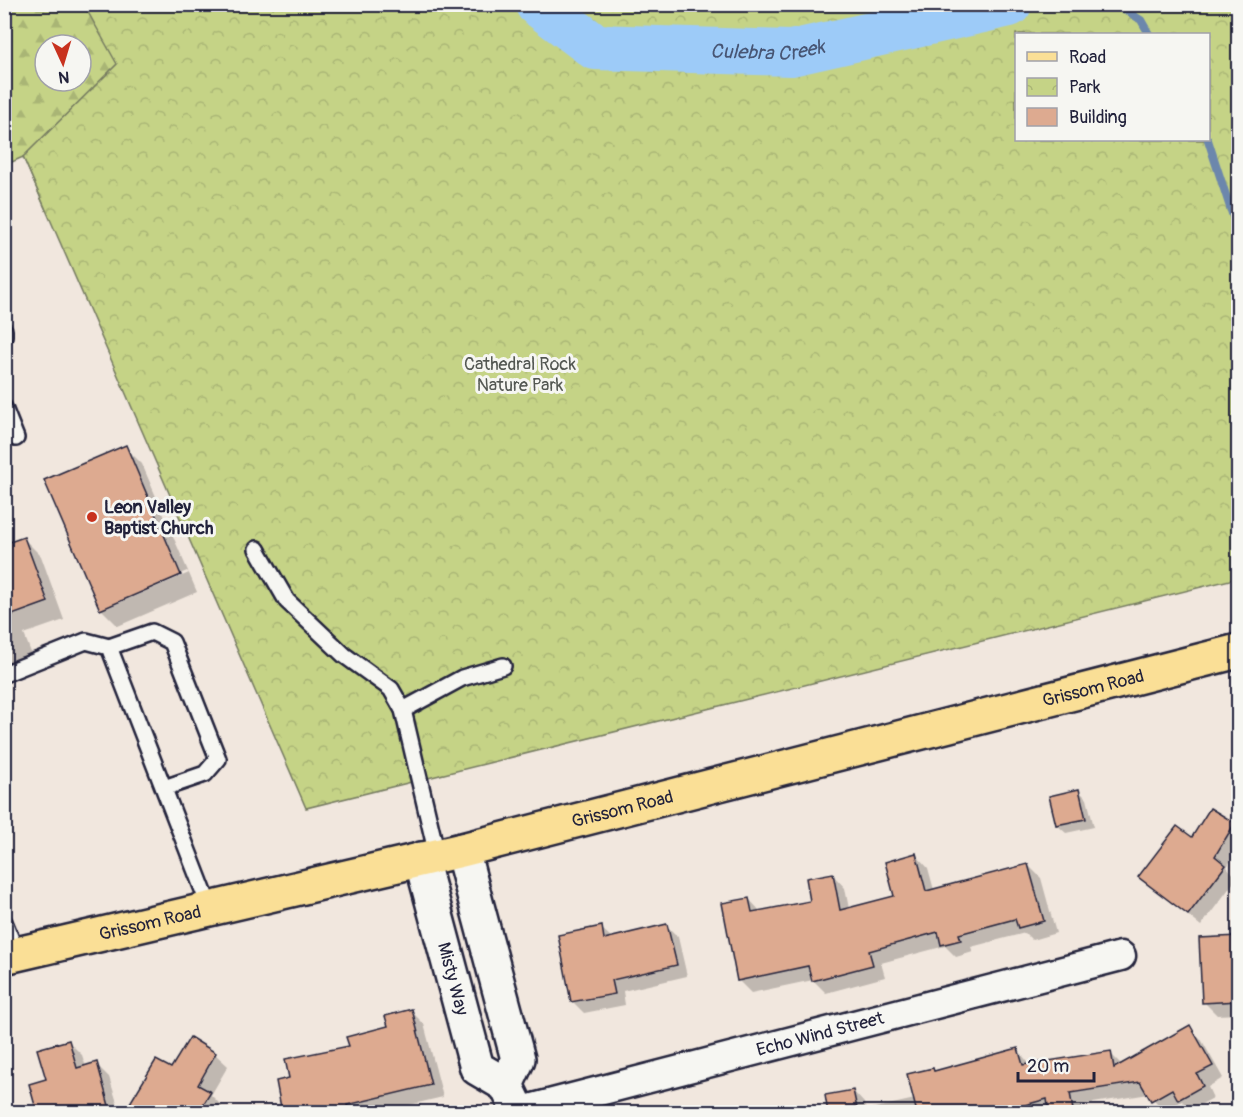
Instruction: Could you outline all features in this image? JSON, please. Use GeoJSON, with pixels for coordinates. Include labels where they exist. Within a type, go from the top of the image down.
{"type":"FeatureCollection","features":[{"type":"Feature","properties":{"kind":"main road","name":"Grissom Road"},"geometry":{"type":"LineString","coordinates":[[11,956],[440,855],[1239,651]]}},
{"type":"Feature","properties":{"kind":"street"},"geometry":{"type":"LineString","coordinates":[[440,855],[518,1059],[516,1106]]}},
{"type":"Feature","properties":{"kind":"street","name":"Echo Wind Street"},"geometry":{"type":"LineString","coordinates":[[516,1106],[1121,956]]}},
{"type":"Feature","properties":{"kind":"lane"},"geometry":{"type":"LineString","coordinates":[[4,330],[4,336]]}},
{"type":"Feature","properties":{"kind":"lane"},"geometry":{"type":"LineString","coordinates":[[4,408],[16,438]]}},
{"type":"Feature","properties":{"kind":"lane"},"geometry":{"type":"LineString","coordinates":[[257,549],[287,601],[344,655],[391,689],[404,710],[440,855]]}},
{"type":"Feature","properties":{"kind":"lane"},"geometry":{"type":"LineString","coordinates":[[4,674],[86,641],[109,647],[152,632],[172,642],[218,759],[205,774],[164,788]]}},
{"type":"Feature","properties":{"kind":"lane"},"geometry":{"type":"LineString","coordinates":[[109,647],[210,908]]}},
{"type":"Feature","properties":{"kind":"lane"},"geometry":{"type":"LineString","coordinates":[[404,710],[462,678],[502,666]]}},
{"type":"Feature","properties":{"kind":"lane"},"geometry":{"type":"LineString","coordinates":[[4,922],[11,956]]}},
{"type":"Feature","properties":{"kind":"green space"},"geometry":{"type":"Polygon","coordinates":[[[5,5],[477,5],[45,208],[23,157],[5,165],[5,5]]]}},
{"type":"Feature","properties":{"kind":"green space","name":"Cathedral Rock Nature Park"},"geometry":{"type":"Polygon","coordinates":[[[84,5],[1238,5],[1238,578],[306,808],[23,157],[88,93],[93,93],[93,88],[117,64],[84,5]]]}},
{"type":"Feature","properties":{"kind":"building"},"geometry":{"type":"Polygon","coordinates":[[[126,445],[181,575],[100,610],[44,480],[126,445]]]}},
{"type":"Feature","properties":{"kind":"building"},"geometry":{"type":"Polygon","coordinates":[[[24,537],[48,602],[4,618],[4,544],[24,537]]]}},
{"type":"Feature","properties":{"kind":"building"},"geometry":{"type":"Polygon","coordinates":[[[1079,789],[1086,819],[1056,825],[1049,796],[1079,789]]]}},
{"type":"Feature","properties":{"kind":"building"},"geometry":{"type":"Polygon","coordinates":[[[1210,808],[1235,823],[1215,856],[1226,865],[1188,915],[1138,877],[1177,826],[1192,837],[1210,808]]]}},
{"type":"Feature","properties":{"kind":"building"},"geometry":{"type":"Polygon","coordinates":[[[916,853],[926,891],[1028,864],[1044,921],[1018,928],[1015,919],[959,934],[961,940],[941,945],[938,932],[869,951],[873,965],[812,981],[808,966],[737,981],[722,903],[749,898],[752,912],[810,901],[806,878],[833,873],[840,910],[894,896],[885,862],[916,853]]]}},
{"type":"Feature","properties":{"kind":"building"},"geometry":{"type":"Polygon","coordinates":[[[667,924],[677,965],[612,980],[615,994],[571,1002],[558,935],[602,926],[604,939],[667,924]]]}},
{"type":"Feature","properties":{"kind":"building"},"geometry":{"type":"Polygon","coordinates":[[[1239,936],[1239,1001],[1202,1003],[1199,938],[1239,936]]]}},
{"type":"Feature","properties":{"kind":"building"},"geometry":{"type":"Polygon","coordinates":[[[412,1009],[431,1085],[347,1105],[349,1113],[282,1113],[276,1081],[289,1078],[285,1059],[349,1046],[346,1037],[388,1026],[385,1016],[412,1009]]]}},
{"type":"Feature","properties":{"kind":"building"},"geometry":{"type":"Polygon","coordinates":[[[1190,1025],[1213,1066],[1197,1074],[1203,1086],[1178,1100],[1172,1089],[1151,1101],[1140,1082],[1070,1093],[1073,1110],[1056,1113],[1049,1113],[1047,1099],[995,1113],[917,1113],[907,1074],[933,1068],[934,1071],[1018,1048],[1023,1065],[1111,1051],[1114,1068],[1190,1025]]]}},
{"type":"Feature","properties":{"kind":"building"},"geometry":{"type":"Polygon","coordinates":[[[190,1037],[216,1053],[198,1085],[211,1092],[198,1113],[124,1113],[156,1060],[171,1068],[190,1037]]]}},
{"type":"Feature","properties":{"kind":"building"},"geometry":{"type":"Polygon","coordinates":[[[69,1040],[77,1068],[97,1062],[111,1113],[37,1113],[29,1084],[46,1079],[37,1049],[69,1040]]]}},
{"type":"Feature","properties":{"kind":"building"},"geometry":{"type":"Polygon","coordinates":[[[853,1090],[858,1113],[828,1113],[825,1095],[853,1090]]]}},
{"type":"Feature","properties":{"kind":"waterway","name":"Culebra Creek"},"geometry":{"type":"LineString","coordinates":[[538,4],[595,47],[791,53],[1009,4]]}},
{"type":"Feature","properties":{"kind":"waterway"},"geometry":{"type":"LineString","coordinates":[[1116,4],[1141,20],[1148,33]]}},
{"type":"Feature","properties":{"kind":"waterway"},"geometry":{"type":"LineString","coordinates":[[1208,141],[1238,232]]}},
{"type":"Feature","properties":{"kind":"place","name":"Leon Valley Baptist Church"},"geometry":{"type":"Point","coordinates":[92,517]}}]}
